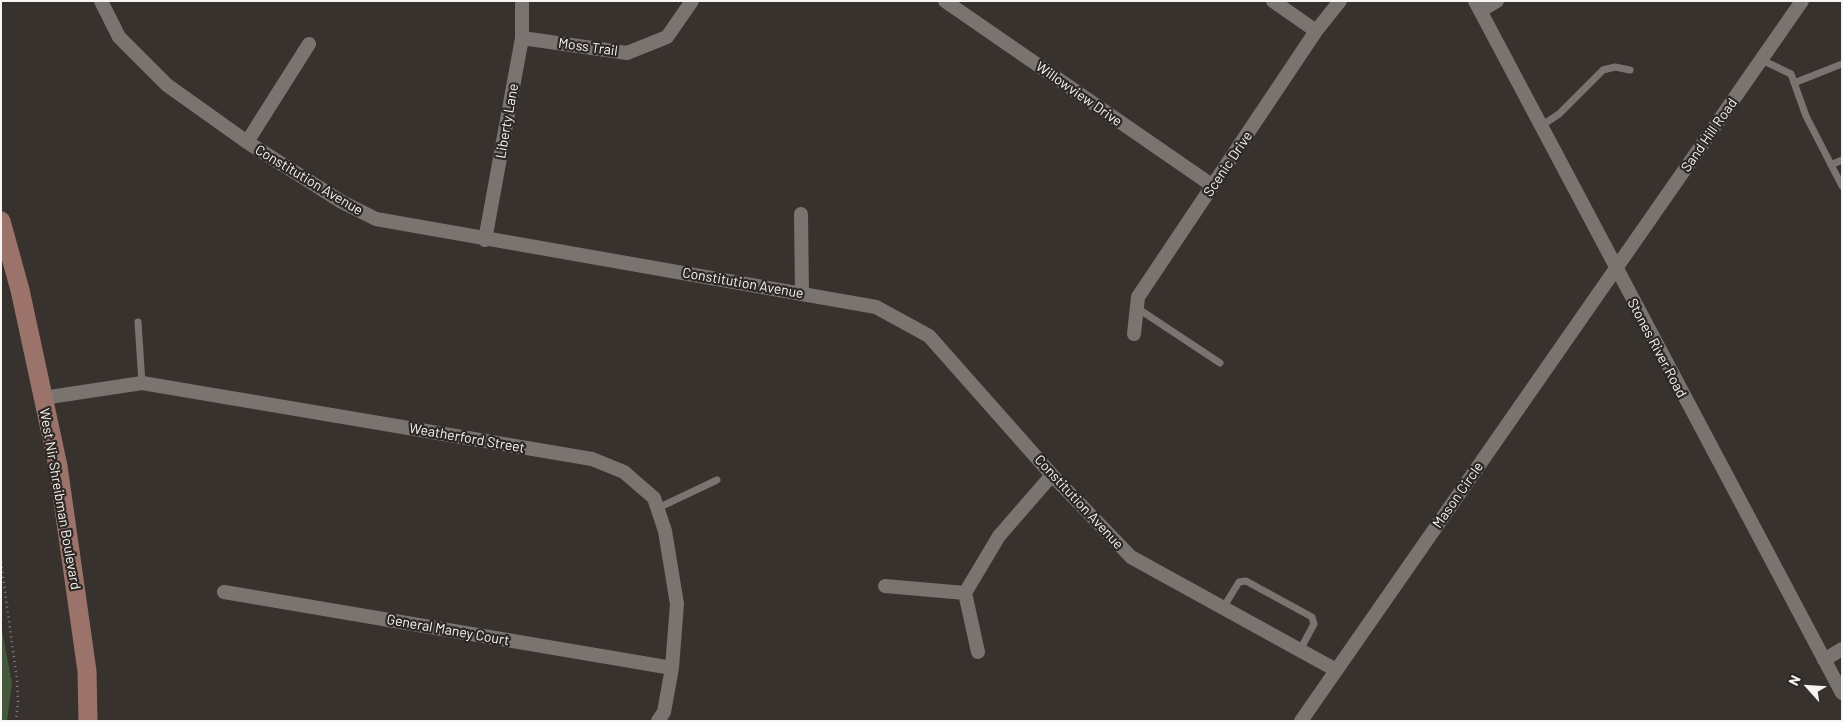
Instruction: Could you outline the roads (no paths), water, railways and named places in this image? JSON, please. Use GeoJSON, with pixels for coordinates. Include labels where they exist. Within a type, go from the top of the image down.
{"type":"FeatureCollection","features":[{"type":"Feature","properties":{"kind":"main road","name":"West Nir Shreibman Boulevard"},"geometry":{"type":"LineString","coordinates":[[1,221],[20,290],[58,466],[86,662],[88,721]]}},
{"type":"Feature","properties":{"kind":"street","name":"Constitution Avenue"},"geometry":{"type":"LineString","coordinates":[[101,1],[119,37],[167,85],[247,142],[342,202],[376,219],[485,240],[876,307],[929,336],[1052,475],[1131,557],[1336,670]]}},
{"type":"Feature","properties":{"kind":"street","name":"Liberty Lane"},"geometry":{"type":"LineString","coordinates":[[485,240],[522,38],[522,1]]}},
{"type":"Feature","properties":{"kind":"street","name":"Moss Trail"},"geometry":{"type":"LineString","coordinates":[[522,38],[627,53],[667,37],[692,1]]}},
{"type":"Feature","properties":{"kind":"street","name":"Willowview Drive"},"geometry":{"type":"LineString","coordinates":[[945,1],[1213,186]]}},
{"type":"Feature","properties":{"kind":"street"},"geometry":{"type":"LineString","coordinates":[[1273,1],[1316,31]]}},
{"type":"Feature","properties":{"kind":"street","name":"Scenic Drive"},"geometry":{"type":"LineString","coordinates":[[1134,334],[1138,297],[1316,31],[1340,1]]}},
{"type":"Feature","properties":{"kind":"street"},"geometry":{"type":"LineString","coordinates":[[1478,6],[1497,1]]}},
{"type":"Feature","properties":{"kind":"street","name":"Sand Hill Road"},"geometry":{"type":"LineString","coordinates":[[1616,269],[1802,1]]}},
{"type":"Feature","properties":{"kind":"street","name":"Stones River Road"},"geometry":{"type":"LineString","coordinates":[[1478,6],[1842,693]]}},
{"type":"Feature","properties":{"kind":"street"},"geometry":{"type":"LineString","coordinates":[[247,142],[309,44]]}},
{"type":"Feature","properties":{"kind":"street"},"geometry":{"type":"LineString","coordinates":[[801,214],[802,294]]}},
{"type":"Feature","properties":{"kind":"street","name":"Mason Circle"},"geometry":{"type":"LineString","coordinates":[[1301,721],[1616,269]]}},
{"type":"Feature","properties":{"kind":"street","name":"Weatherford Street"},"geometry":{"type":"LineString","coordinates":[[44,398],[142,383],[592,459],[624,472],[654,498],[665,531],[677,604],[672,668],[664,712],[658,721]]}},
{"type":"Feature","properties":{"kind":"street"},"geometry":{"type":"LineString","coordinates":[[978,652],[965,593],[999,536],[1052,475]]}},
{"type":"Feature","properties":{"kind":"street"},"geometry":{"type":"LineString","coordinates":[[885,586],[965,593]]}},
{"type":"Feature","properties":{"kind":"street","name":"General Maney Court"},"geometry":{"type":"LineString","coordinates":[[224,592],[672,668]]}},
{"type":"Feature","properties":{"kind":"street"},"geometry":{"type":"LineString","coordinates":[[1824,660],[1842,649]]}},
{"type":"Feature","properties":{"kind":"lane"},"geometry":{"type":"LineString","coordinates":[[1762,60],[1792,74],[1806,116],[1842,186]]}},
{"type":"Feature","properties":{"kind":"lane"},"geometry":{"type":"LineString","coordinates":[[1794,83],[1842,64]]}},
{"type":"Feature","properties":{"kind":"lane"},"geometry":{"type":"LineString","coordinates":[[1540,126],[1559,114],[1603,70],[1616,67],[1630,70]]}},
{"type":"Feature","properties":{"kind":"lane"},"geometry":{"type":"LineString","coordinates":[[1832,165],[1842,160]]}},
{"type":"Feature","properties":{"kind":"lane"},"geometry":{"type":"LineString","coordinates":[[1137,307],[1220,363]]}},
{"type":"Feature","properties":{"kind":"lane"},"geometry":{"type":"LineString","coordinates":[[138,322],[142,383]]}},
{"type":"Feature","properties":{"kind":"lane"},"geometry":{"type":"LineString","coordinates":[[658,508],[717,480]]}},
{"type":"Feature","properties":{"kind":"lane"},"geometry":{"type":"LineString","coordinates":[[1223,608],[1239,582],[1246,581],[1312,617],[1314,624],[1300,650]]}}]}
